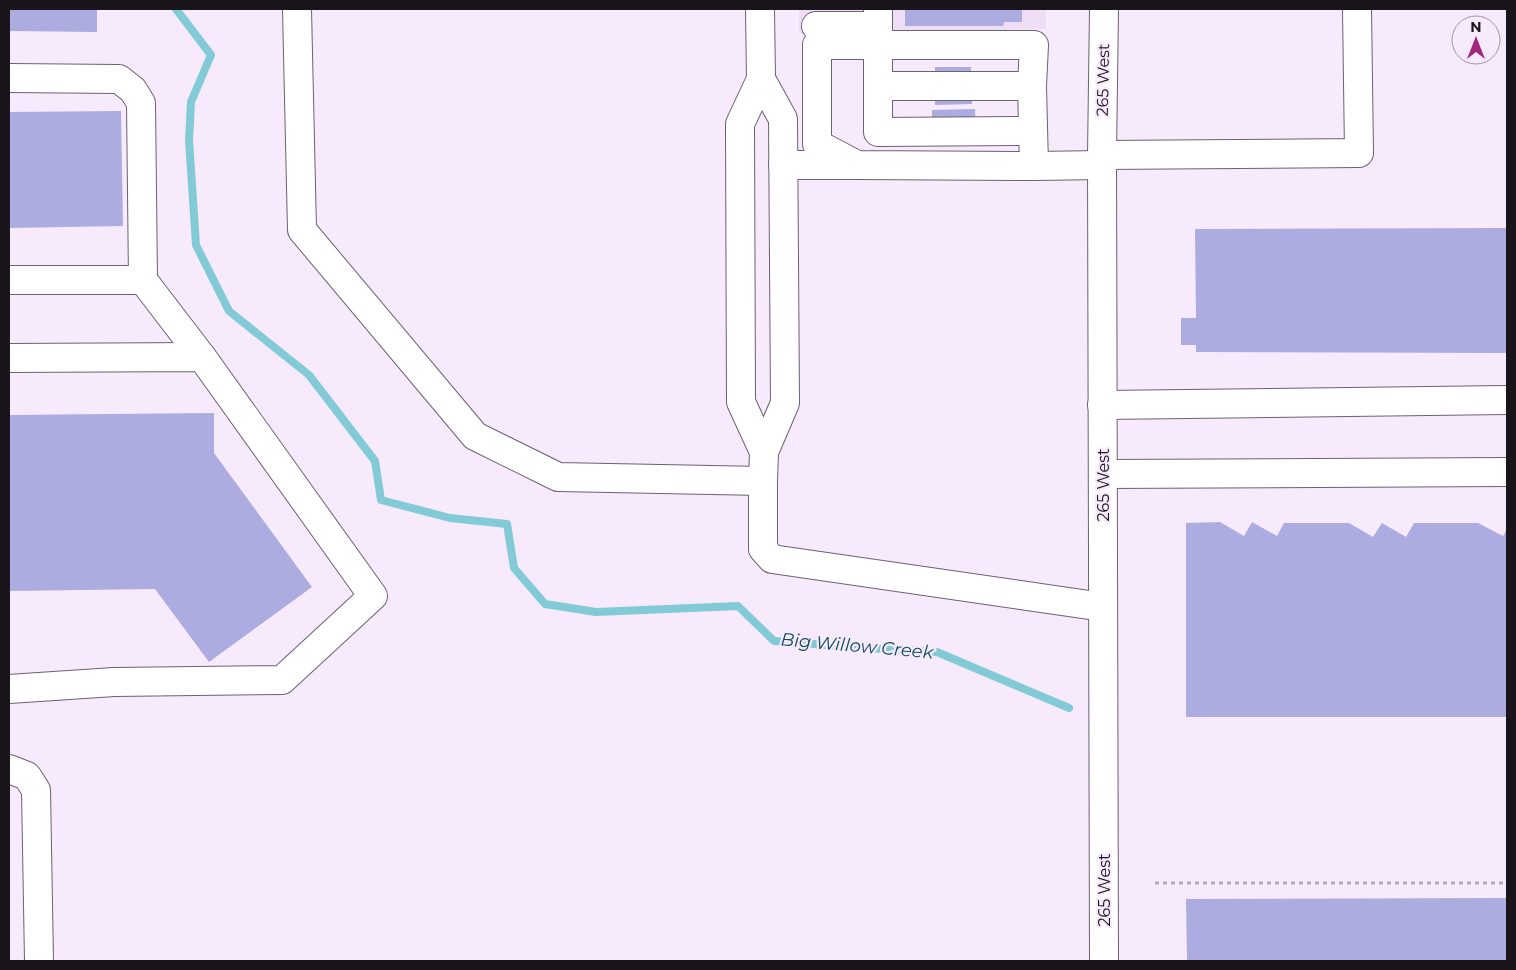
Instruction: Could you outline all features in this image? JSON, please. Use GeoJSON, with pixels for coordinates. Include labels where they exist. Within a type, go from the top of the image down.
{"type":"FeatureCollection","features":[{"type":"Feature","properties":{"kind":"street"},"geometry":{"type":"LineString","coordinates":[[297,9],[302,230],[475,436],[558,477],[763,481]]}},
{"type":"Feature","properties":{"kind":"street"},"geometry":{"type":"LineString","coordinates":[[760,9],[761,79],[740,124],[740,402],[764,452]]}},
{"type":"Feature","properties":{"kind":"street","name":"265 West"},"geometry":{"type":"LineString","coordinates":[[1104,9],[1102,160],[1104,961]]}},
{"type":"Feature","properties":{"kind":"street"},"geometry":{"type":"LineString","coordinates":[[783,165],[1034,166],[1102,160],[1359,154],[1357,9]]}},
{"type":"Feature","properties":{"kind":"street"},"geometry":{"type":"LineString","coordinates":[[857,165],[817,144],[816,27],[878,27],[1034,44],[1032,86],[1034,166]]}},
{"type":"Feature","properties":{"kind":"street"},"geometry":{"type":"LineString","coordinates":[[878,27],[878,132],[1033,131]]}},
{"type":"Feature","properties":{"kind":"street"},"geometry":{"type":"LineString","coordinates":[[9,78],[119,79],[133,90],[141,103],[143,280],[202,357],[373,596],[282,680],[114,682],[9,689]]}},
{"type":"Feature","properties":{"kind":"street"},"geometry":{"type":"LineString","coordinates":[[761,79],[783,119],[785,403],[764,452],[763,549],[772,559],[1103,607]]}},
{"type":"Feature","properties":{"kind":"street"},"geometry":{"type":"LineString","coordinates":[[878,86],[1032,86]]}},
{"type":"Feature","properties":{"kind":"street"},"geometry":{"type":"LineString","coordinates":[[9,280],[143,280]]}},
{"type":"Feature","properties":{"kind":"street"},"geometry":{"type":"LineString","coordinates":[[9,358],[202,357]]}},
{"type":"Feature","properties":{"kind":"street"},"geometry":{"type":"LineString","coordinates":[[1102,405],[1507,400]]}},
{"type":"Feature","properties":{"kind":"street"},"geometry":{"type":"LineString","coordinates":[[1103,474],[1507,472]]}},
{"type":"Feature","properties":{"kind":"street"},"geometry":{"type":"LineString","coordinates":[[9,769],[27,776],[36,790],[39,961]]}},
{"type":"Feature","properties":{"kind":"path"},"geometry":{"type":"LineString","coordinates":[[1155,884],[1507,883]]}},
{"type":"Feature","properties":{"kind":"shaded area"},"geometry":{"type":"Polygon","coordinates":[[[799,9],[1046,9],[1046,29],[799,34],[799,9]]]}},
{"type":"Feature","properties":{"kind":"building"},"geometry":{"type":"Polygon","coordinates":[[[9,9],[97,9],[97,32],[9,31],[9,9]]]}},
{"type":"Feature","properties":{"kind":"building"},"geometry":{"type":"Polygon","coordinates":[[[905,9],[1022,9],[1022,22],[1004,22],[1003,26],[905,26],[905,9]]]}},
{"type":"Feature","properties":{"kind":"building"},"geometry":{"type":"Polygon","coordinates":[[[935,67],[971,67],[972,104],[935,105],[935,67]]]}},
{"type":"Feature","properties":{"kind":"building"},"geometry":{"type":"Polygon","coordinates":[[[975,109],[976,141],[932,141],[932,110],[975,109]]]}},
{"type":"Feature","properties":{"kind":"building"},"geometry":{"type":"Polygon","coordinates":[[[121,111],[123,226],[9,228],[9,112],[121,111]]]}},
{"type":"Feature","properties":{"kind":"building"},"geometry":{"type":"Polygon","coordinates":[[[1507,228],[1507,353],[1196,352],[1196,345],[1181,345],[1181,318],[1196,318],[1195,229],[1507,228]]]}},
{"type":"Feature","properties":{"kind":"building"},"geometry":{"type":"Polygon","coordinates":[[[214,413],[214,453],[312,587],[209,662],[155,589],[9,591],[9,415],[214,413]]]}},
{"type":"Feature","properties":{"kind":"building"},"geometry":{"type":"Polygon","coordinates":[[[1220,522],[1244,536],[1252,522],[1277,536],[1284,523],[1349,523],[1373,537],[1382,523],[1406,537],[1414,523],[1478,523],[1503,536],[1507,529],[1507,717],[1186,717],[1186,523],[1220,522]]]}},
{"type":"Feature","properties":{"kind":"building"},"geometry":{"type":"Polygon","coordinates":[[[1507,898],[1507,961],[1187,961],[1186,899],[1507,898]]]}},
{"type":"Feature","properties":{"kind":"waterway","name":"Big Willow Creek"},"geometry":{"type":"LineString","coordinates":[[176,9],[211,55],[191,102],[189,140],[196,245],[229,311],[309,375],[375,461],[381,500],[450,518],[507,524],[514,568],[545,604],[596,612],[738,606],[774,641],[937,652],[1069,708]]}}]}
